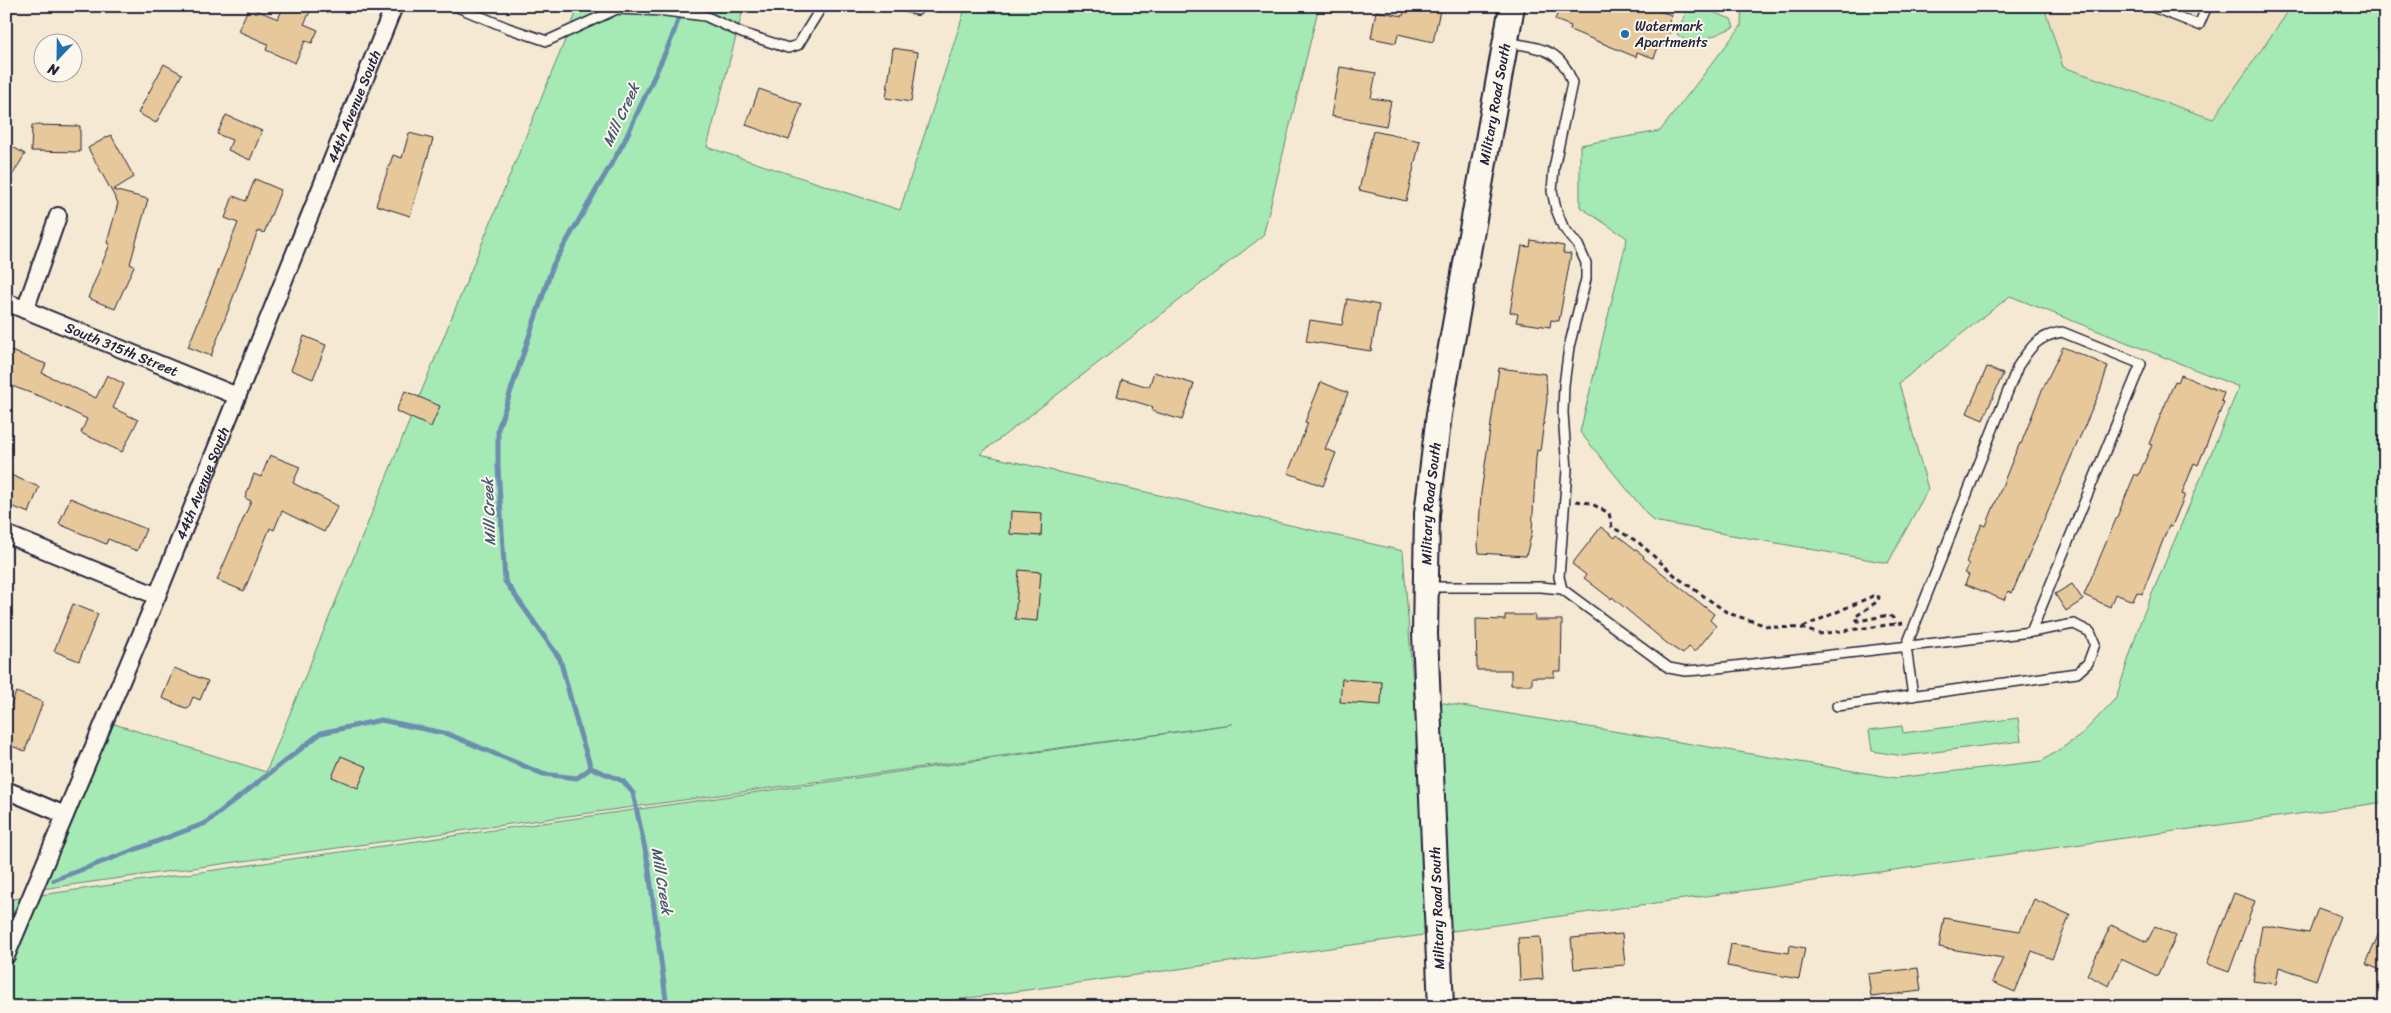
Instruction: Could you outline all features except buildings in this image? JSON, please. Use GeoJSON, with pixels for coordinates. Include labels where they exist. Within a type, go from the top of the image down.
{"type":"FeatureCollection","features":[{"type":"Feature","properties":{"kind":"main road","name":"Military Road South"},"geometry":{"type":"LineString","coordinates":[[1441,1007],[1425,634],[1427,514],[1434,443],[1512,6]]}},
{"type":"Feature","properties":{"kind":"street","name":"44th Avenue South"},"geometry":{"type":"LineString","coordinates":[[6,956],[157,596],[394,6]]}},
{"type":"Feature","properties":{"kind":"street"},"geometry":{"type":"LineString","coordinates":[[25,310],[58,216]]}},
{"type":"Feature","properties":{"kind":"street","name":"South 315th Street"},"geometry":{"type":"LineString","coordinates":[[6,302],[237,396]]}},
{"type":"Feature","properties":{"kind":"street"},"geometry":{"type":"LineString","coordinates":[[6,534],[157,596]]}},
{"type":"Feature","properties":{"kind":"street"},"geometry":{"type":"LineString","coordinates":[[6,790],[65,815]]}},
{"type":"Feature","properties":{"kind":"lane"},"geometry":{"type":"LineString","coordinates":[[455,6],[508,28],[547,41],[617,9],[665,11],[705,16],[742,33],[788,48],[798,45],[822,6]]}},
{"type":"Feature","properties":{"kind":"lane"},"geometry":{"type":"LineString","coordinates":[[902,6],[917,10]]}},
{"type":"Feature","properties":{"kind":"lane"},"geometry":{"type":"LineString","coordinates":[[2150,6],[2200,25],[2207,6]]}},
{"type":"Feature","properties":{"kind":"lane"},"geometry":{"type":"LineString","coordinates":[[1505,42],[1534,47],[1559,57],[1569,70],[1572,83],[1554,168],[1552,191],[1563,227],[1578,245],[1586,263],[1586,278],[1569,347],[1564,385],[1563,414],[1567,470],[1559,577],[1562,590]]}},
{"type":"Feature","properties":{"kind":"lane"},"geometry":{"type":"LineString","coordinates":[[1913,696],[1906,647],[2018,366],[2038,340],[2062,332],[2141,364],[2031,632]]}},
{"type":"Feature","properties":{"kind":"lane"},"geometry":{"type":"LineString","coordinates":[[1425,587],[1542,586],[1562,590],[1669,668],[1685,671],[2031,632],[2074,624],[2090,632],[2094,644],[2088,663],[2077,673],[1837,706]]}},
{"type":"Feature","properties":{"kind":"path"},"geometry":{"type":"LineString","coordinates":[[1565,499],[1590,503],[1609,514],[1612,527],[1638,542],[1678,578],[1728,613],[1770,627],[1802,628],[1819,634],[1916,621]]}},
{"type":"Feature","properties":{"kind":"path"},"geometry":{"type":"LineString","coordinates":[[1802,628],[1875,595],[1879,597],[1878,601],[1855,617],[1858,621],[1888,615],[1893,618],[1895,624]]}},
{"type":"Feature","properties":{"kind":"shaded area"},"geometry":{"type":"Polygon","coordinates":[[[2044,6],[2292,6],[2214,119],[2063,67],[2044,6]]]}},
{"type":"Feature","properties":{"kind":"green space"},"geometry":{"type":"Polygon","coordinates":[[[579,6],[744,6],[707,147],[900,210],[966,6],[1319,6],[1263,236],[980,454],[1403,551],[1414,698],[1896,778],[2042,761],[2080,736],[2116,698],[2141,620],[2239,387],[2010,296],[1899,383],[1928,489],[1888,563],[1653,521],[1580,432],[1627,238],[1580,207],[1580,145],[1660,131],[1741,26],[1742,6],[2044,6],[2063,67],[2213,119],[2292,6],[2385,6],[2385,802],[904,1007],[6,1007],[6,900],[1232,724],[34,890],[105,721],[266,772],[579,6]]]}},
{"type":"Feature","properties":{"kind":"green space"},"geometry":{"type":"Polygon","coordinates":[[[1688,6],[1696,6],[1731,19],[1734,27],[1692,45],[1677,34],[1688,6]]]}},
{"type":"Feature","properties":{"kind":"green space"},"geometry":{"type":"Polygon","coordinates":[[[2018,718],[2021,741],[1903,756],[1872,751],[1869,730],[1902,726],[1903,733],[2018,718]]]}},
{"type":"Feature","properties":{"kind":"waterway","name":"Mill Creek"},"geometry":{"type":"LineString","coordinates":[[667,1007],[648,863],[633,793],[623,781],[591,768],[560,659],[505,581],[498,466],[498,429],[553,265],[624,142],[671,40],[683,6]]}},
{"type":"Feature","properties":{"kind":"waterway"},"geometry":{"type":"LineString","coordinates":[[54,880],[206,823],[321,733],[381,720],[448,734],[543,774],[577,778],[591,768]]}},
{"type":"Feature","properties":{"kind":"place","name":"Watermark Apartments"},"geometry":{"type":"Point","coordinates":[1625,34]}}]}
